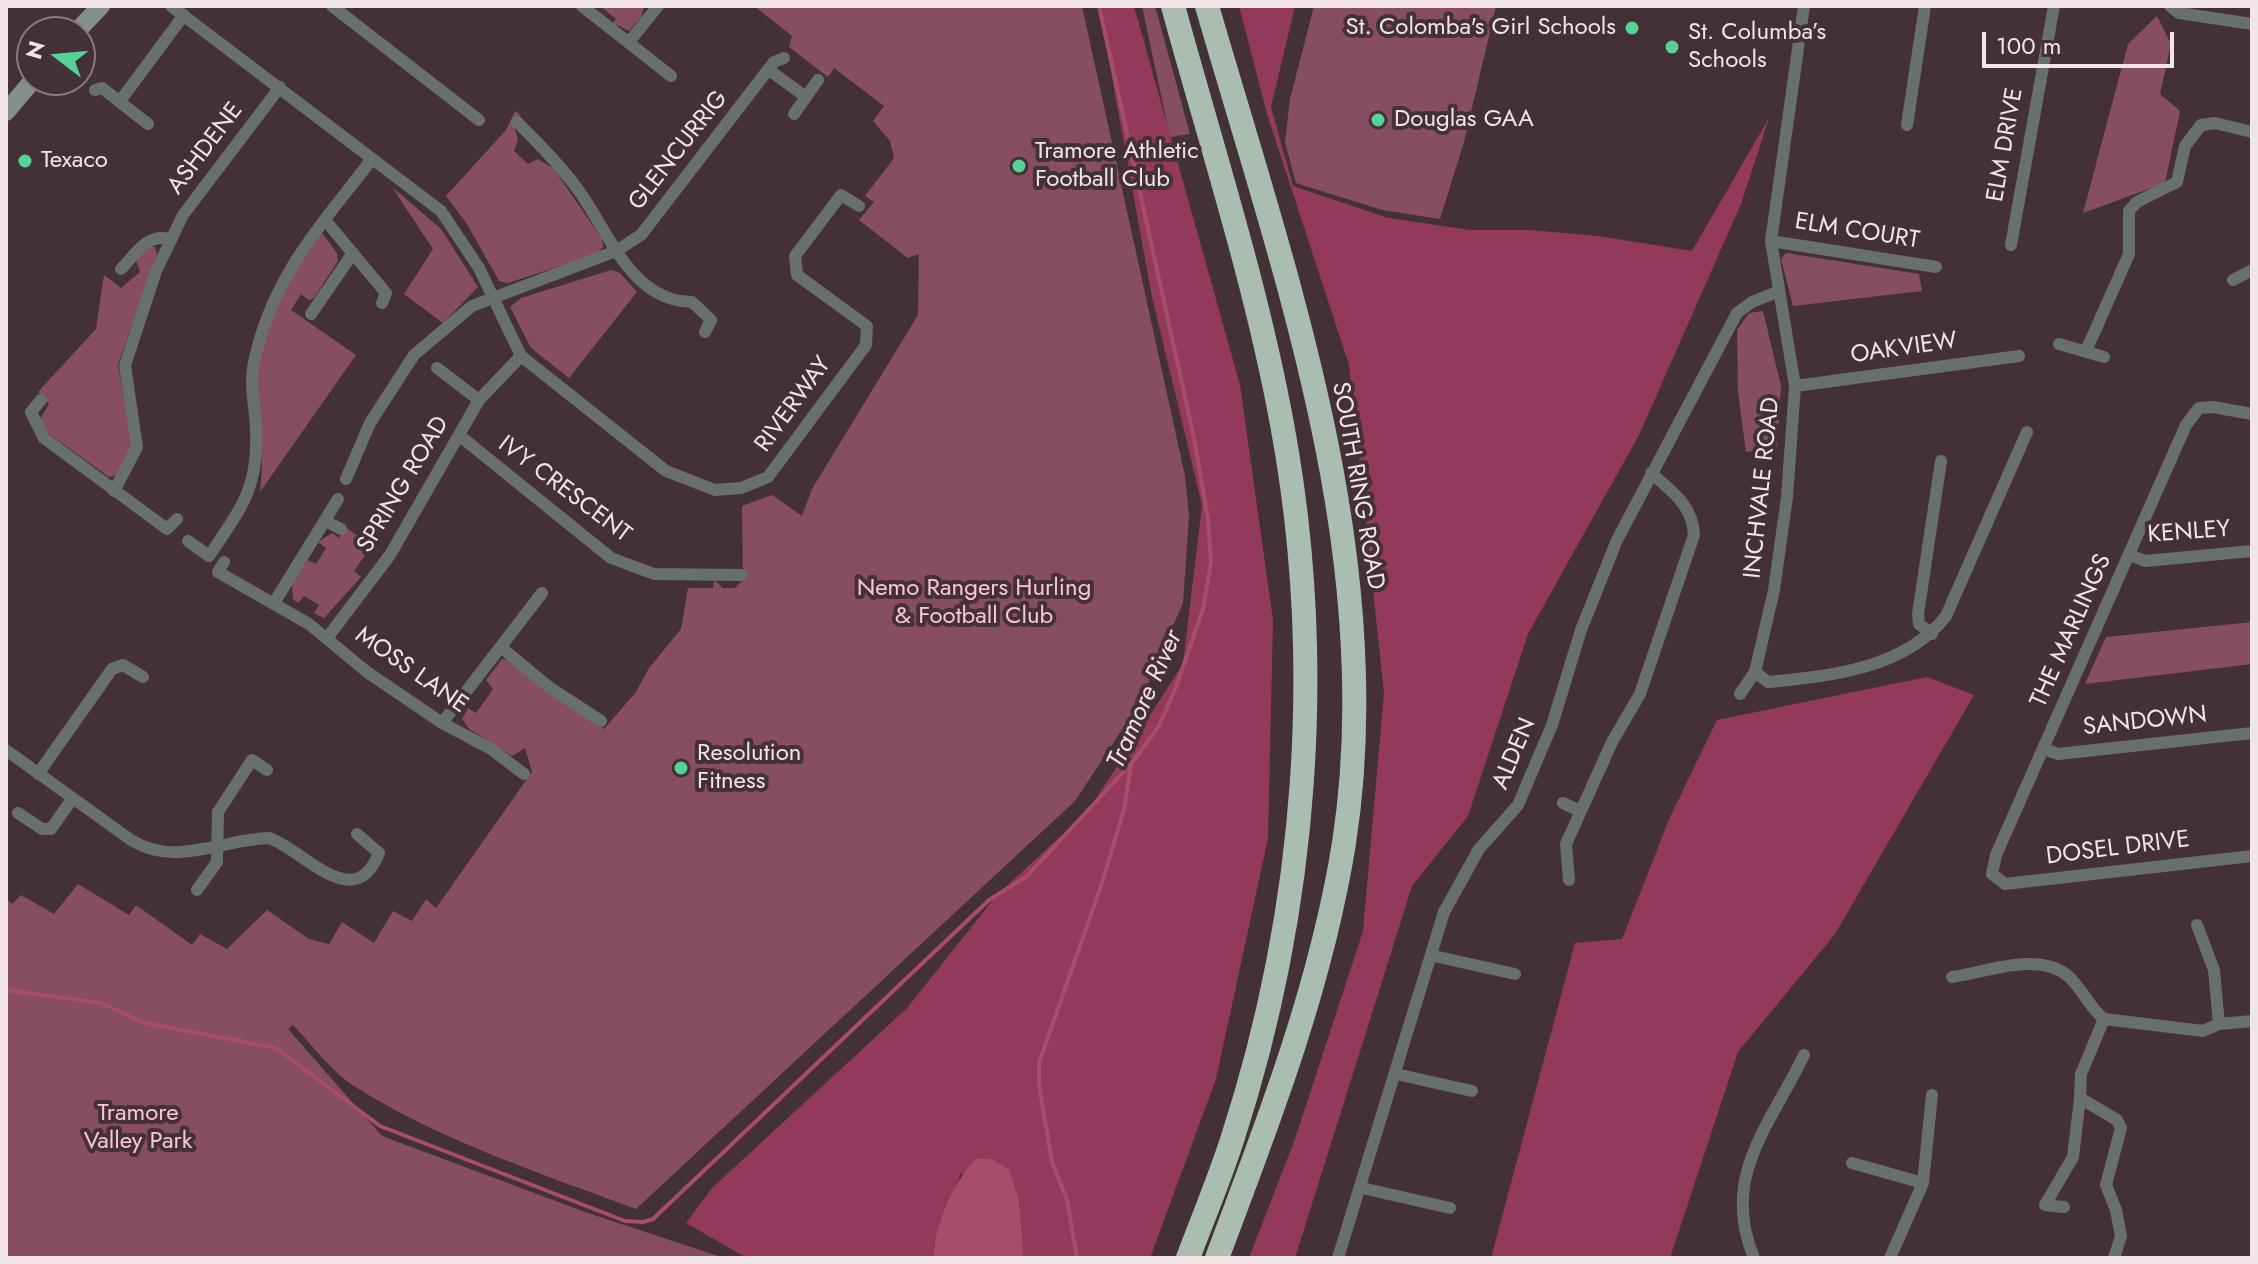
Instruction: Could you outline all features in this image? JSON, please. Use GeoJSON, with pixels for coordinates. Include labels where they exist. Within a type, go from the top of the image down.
{"type":"FeatureCollection","features":[{"type":"Feature","properties":{"kind":"highway","name":"SOUTH RING ROAD"},"geometry":{"type":"LineString","coordinates":[[1207,6],[1295,317],[1329,462],[1347,565],[1354,726],[1344,841],[1323,945],[1260,1145],[1217,1258]]}},
{"type":"Feature","properties":{"kind":"highway"},"geometry":{"type":"LineString","coordinates":[[1173,7],[1256,306],[1282,425],[1296,524],[1305,671],[1305,760],[1298,837],[1278,963],[1233,1138],[1188,1258]]}},
{"type":"Feature","properties":{"kind":"main road"},"geometry":{"type":"LineString","coordinates":[[6,112],[20,96]]}},
{"type":"Feature","properties":{"kind":"street"},"geometry":{"type":"LineString","coordinates":[[171,6],[450,221],[521,356]]}},
{"type":"Feature","properties":{"kind":"street"},"geometry":{"type":"LineString","coordinates":[[332,6],[479,120]]}},
{"type":"Feature","properties":{"kind":"street"},"geometry":{"type":"LineString","coordinates":[[582,6],[671,76]]}},
{"type":"Feature","properties":{"kind":"street"},"geometry":{"type":"LineString","coordinates":[[629,42],[658,6]]}},
{"type":"Feature","properties":{"kind":"street","name":"INCHVALE ROAD"},"geometry":{"type":"LineString","coordinates":[[1755,672],[1774,590],[1787,497],[1795,386],[1777,292],[1771,241],[1804,6]]}},
{"type":"Feature","properties":{"kind":"street"},"geometry":{"type":"LineString","coordinates":[[1907,125],[1925,6]]}},
{"type":"Feature","properties":{"kind":"street","name":"ELM DRIVE"},"geometry":{"type":"LineString","coordinates":[[2011,245],[2054,6]]}},
{"type":"Feature","properties":{"kind":"street"},"geometry":{"type":"LineString","coordinates":[[2170,6],[2179,13],[2252,24]]}},
{"type":"Feature","properties":{"kind":"street"},"geometry":{"type":"LineString","coordinates":[[120,101],[184,15]]}},
{"type":"Feature","properties":{"kind":"street","name":"GLENCURRIG"},"geometry":{"type":"LineString","coordinates":[[346,479],[370,423],[414,355],[472,306],[616,251],[641,235],[769,70],[784,58]]}},
{"type":"Feature","properties":{"kind":"street"},"geometry":{"type":"LineString","coordinates":[[769,70],[806,97]]}},
{"type":"Feature","properties":{"kind":"street"},"geometry":{"type":"LineString","coordinates":[[794,114],[818,80]]}},
{"type":"Feature","properties":{"kind":"street","name":"ASHDENE"},"geometry":{"type":"LineString","coordinates":[[114,491],[138,443],[125,374],[126,356],[169,239],[183,215],[280,87]]}},
{"type":"Feature","properties":{"kind":"street"},"geometry":{"type":"LineString","coordinates":[[96,90],[102,88],[148,124]]}},
{"type":"Feature","properties":{"kind":"street","name":"GLENCURRIG"},"geometry":{"type":"LineString","coordinates":[[517,122],[579,191],[616,251],[640,282],[671,301],[692,302],[711,320],[705,332]]}},
{"type":"Feature","properties":{"kind":"street"},"geometry":{"type":"LineString","coordinates":[[2086,351],[2129,254],[2129,211],[2137,202],[2177,182],[2185,146],[2201,125],[2215,123],[2252,132]]}},
{"type":"Feature","properties":{"kind":"street"},"geometry":{"type":"LineString","coordinates":[[188,541],[209,556],[249,495],[257,456],[251,381],[260,339],[282,278],[372,159]]}},
{"type":"Feature","properties":{"kind":"street","name":"RIVERWAY"},"geometry":{"type":"LineString","coordinates":[[521,356],[666,471],[687,482],[715,490],[741,488],[768,477],[866,345],[867,326],[797,275],[795,256],[841,195],[859,206]]}},
{"type":"Feature","properties":{"kind":"street"},"geometry":{"type":"LineString","coordinates":[[325,220],[386,293],[382,303]]}},
{"type":"Feature","properties":{"kind":"street"},"geometry":{"type":"LineString","coordinates":[[121,269],[149,240],[156,237],[169,239]]}},
{"type":"Feature","properties":{"kind":"street","name":"ELM COURT"},"geometry":{"type":"LineString","coordinates":[[1771,241],[1936,267]]}},
{"type":"Feature","properties":{"kind":"street"},"geometry":{"type":"LineString","coordinates":[[311,314],[353,253]]}},
{"type":"Feature","properties":{"kind":"street"},"geometry":{"type":"LineString","coordinates":[[2233,280],[2252,270]]}},
{"type":"Feature","properties":{"kind":"street","name":"ALDEN"},"geometry":{"type":"LineString","coordinates":[[1338,1258],[1434,956],[1444,912],[1479,849],[1518,805],[1552,725],[1592,601],[1618,538],[1651,473],[1737,313],[1752,302],[1777,292]]}},
{"type":"Feature","properties":{"kind":"street"},"geometry":{"type":"LineString","coordinates":[[2059,344],[2104,357]]}},
{"type":"Feature","properties":{"kind":"street","name":"SPRING ROAD"},"geometry":{"type":"LineString","coordinates":[[327,638],[390,555],[479,400],[521,356]]}},
{"type":"Feature","properties":{"kind":"street","name":"OAKVIEW"},"geometry":{"type":"LineString","coordinates":[[1795,386],[2019,356]]}},
{"type":"Feature","properties":{"kind":"street"},"geometry":{"type":"LineString","coordinates":[[437,368],[479,400]]}},
{"type":"Feature","properties":{"kind":"street"},"geometry":{"type":"LineString","coordinates":[[41,400],[31,412],[38,431],[167,529],[177,519]]}},
{"type":"Feature","properties":{"kind":"street","name":"THE MARLINGS"},"geometry":{"type":"LineString","coordinates":[[1992,874],[1996,855],[2186,425],[2199,408],[2252,414]]}},
{"type":"Feature","properties":{"kind":"street"},"geometry":{"type":"LineString","coordinates":[[1740,694],[1755,672],[1768,682],[1834,675],[1913,648],[1932,634],[1946,616],[2027,432]]}},
{"type":"Feature","properties":{"kind":"street","name":"IVY CRESCENT"},"geometry":{"type":"LineString","coordinates":[[460,436],[611,558],[654,574],[741,575]]}},
{"type":"Feature","properties":{"kind":"street"},"geometry":{"type":"LineString","coordinates":[[1932,634],[1919,624],[1918,614],[1941,461]]}},
{"type":"Feature","properties":{"kind":"street"},"geometry":{"type":"LineString","coordinates":[[1569,880],[1566,844],[1612,742],[1640,694],[1694,535],[1693,518],[1679,497],[1651,473]]}},
{"type":"Feature","properties":{"kind":"street"},"geometry":{"type":"LineString","coordinates":[[274,603],[338,499]]}},
{"type":"Feature","properties":{"kind":"street"},"geometry":{"type":"LineString","coordinates":[[325,521],[341,529]]}},
{"type":"Feature","properties":{"kind":"street","name":"KENLEY"},"geometry":{"type":"LineString","coordinates":[[2130,555],[2145,561],[2252,551]]}},
{"type":"Feature","properties":{"kind":"street","name":"MOSS LANE"},"geometry":{"type":"LineString","coordinates":[[224,562],[218,572],[252,595],[274,603],[327,638],[367,672],[442,723],[491,749],[524,774]]}},
{"type":"Feature","properties":{"kind":"street"},"geometry":{"type":"LineString","coordinates":[[442,723],[542,593]]}},
{"type":"Feature","properties":{"kind":"street"},"geometry":{"type":"LineString","coordinates":[[502,648],[549,687],[601,721]]}},
{"type":"Feature","properties":{"kind":"street"},"geometry":{"type":"LineString","coordinates":[[38,774],[112,669],[123,665],[143,677]]}},
{"type":"Feature","properties":{"kind":"street","name":"SANDOWN"},"geometry":{"type":"LineString","coordinates":[[2044,749],[2058,754],[2252,733]]}},
{"type":"Feature","properties":{"kind":"street"},"geometry":{"type":"LineString","coordinates":[[6,750],[72,799],[150,850],[183,853],[269,838],[330,877],[359,878],[369,871],[379,853],[357,834]]}},
{"type":"Feature","properties":{"kind":"street"},"geometry":{"type":"LineString","coordinates":[[197,890],[217,862],[217,818],[226,797],[252,760],[267,770]]}},
{"type":"Feature","properties":{"kind":"street"},"geometry":{"type":"LineString","coordinates":[[18,813],[42,829],[51,829],[72,799]]}},
{"type":"Feature","properties":{"kind":"street"},"geometry":{"type":"LineString","coordinates":[[1563,803],[1580,811]]}},
{"type":"Feature","properties":{"kind":"street","name":"DOSEL DRIVE"},"geometry":{"type":"LineString","coordinates":[[1992,874],[2005,884],[2252,856]]}},
{"type":"Feature","properties":{"kind":"street"},"geometry":{"type":"LineString","coordinates":[[2197,925],[2214,970],[2219,1024]]}},
{"type":"Feature","properties":{"kind":"street"},"geometry":{"type":"LineString","coordinates":[[1434,956],[1496,964],[1515,974]]}},
{"type":"Feature","properties":{"kind":"street"},"geometry":{"type":"LineString","coordinates":[[1952,977],[2036,963],[2056,968],[2071,978],[2092,1010],[2104,1019],[2203,1031],[2219,1024],[2252,1021]]}},
{"type":"Feature","properties":{"kind":"street"},"geometry":{"type":"LineString","coordinates":[[2064,1207],[2045,1205],[2073,1157],[2081,1074],[2104,1019]]}},
{"type":"Feature","properties":{"kind":"street"},"geometry":{"type":"LineString","coordinates":[[1754,1258],[1743,1231],[1740,1200],[1745,1174],[1755,1146],[1804,1055]]}},
{"type":"Feature","properties":{"kind":"street"},"geometry":{"type":"LineString","coordinates":[[1396,1074],[1472,1091]]}},
{"type":"Feature","properties":{"kind":"street"},"geometry":{"type":"LineString","coordinates":[[1890,1258],[1923,1183],[1932,1095]]}},
{"type":"Feature","properties":{"kind":"street"},"geometry":{"type":"LineString","coordinates":[[2080,1098],[2117,1120],[2121,1128],[2106,1185],[2116,1210],[2121,1236],[2114,1258]]}},
{"type":"Feature","properties":{"kind":"street"},"geometry":{"type":"LineString","coordinates":[[1852,1163],[1923,1183]]}},
{"type":"Feature","properties":{"kind":"street"},"geometry":{"type":"LineString","coordinates":[[1362,1188],[1450,1208]]}},
{"type":"Feature","properties":{"kind":"green space"},"geometry":{"type":"Polygon","coordinates":[[[600,6],[644,6],[641,17],[629,31],[613,23],[616,19],[600,6]]]}},
{"type":"Feature","properties":{"kind":"green space"},"geometry":{"type":"Polygon","coordinates":[[[754,6],[1082,6],[1185,476],[1189,515],[1183,603],[1139,704],[1075,801],[636,1209],[492,1155],[419,1123],[354,1086],[330,1066],[293,1025],[288,1029],[382,1136],[585,1212],[724,1258],[6,1258],[6,899],[12,904],[21,895],[54,914],[78,884],[129,915],[136,905],[192,945],[200,934],[227,949],[267,910],[309,939],[329,944],[342,922],[374,943],[393,911],[412,921],[426,899],[436,908],[532,772],[525,748],[512,756],[469,729],[462,719],[468,708],[476,713],[493,689],[486,680],[502,659],[509,660],[604,729],[636,692],[649,668],[681,629],[688,588],[713,588],[714,580],[723,588],[735,588],[743,580],[742,506],[772,495],[802,516],[812,489],[918,315],[919,254],[908,258],[859,220],[874,202],[865,196],[894,158],[890,141],[873,121],[884,106],[834,68],[828,77],[789,47],[792,36],[754,6]]]}},
{"type":"Feature","properties":{"kind":"green space"},"geometry":{"type":"Polygon","coordinates":[[[1142,6],[1155,6],[1190,134],[1170,137],[1142,6]]]}},
{"type":"Feature","properties":{"kind":"green space","name":"Douglas GAA"},"geometry":{"type":"Polygon","coordinates":[[[1314,6],[1496,6],[1464,142],[1440,219],[1382,210],[1296,183],[1285,142],[1290,99],[1314,6]]]}},
{"type":"Feature","properties":{"kind":"green space"},"geometry":{"type":"Polygon","coordinates":[[[2157,16],[2171,44],[2160,94],[2180,111],[2165,183],[2083,213],[2128,44],[2157,16]]]}},
{"type":"Feature","properties":{"kind":"green space"},"geometry":{"type":"Polygon","coordinates":[[[515,111],[521,115],[514,126],[518,139],[514,151],[528,164],[538,159],[554,169],[602,239],[603,247],[597,254],[508,283],[499,281],[467,224],[446,196],[506,130],[515,111]]]}},
{"type":"Feature","properties":{"kind":"green space"},"geometry":{"type":"Polygon","coordinates":[[[392,187],[441,229],[478,287],[443,323],[404,294],[433,249],[392,187]]]}},
{"type":"Feature","properties":{"kind":"green space"},"geometry":{"type":"Polygon","coordinates":[[[322,233],[337,253],[338,261],[314,298],[309,300],[301,294],[291,310],[356,355],[260,492],[261,454],[256,392],[261,352],[286,285],[297,264],[322,233]]]}},
{"type":"Feature","properties":{"kind":"green space"},"geometry":{"type":"Polygon","coordinates":[[[149,247],[155,247],[157,254],[118,364],[132,445],[116,475],[109,477],[48,433],[40,419],[49,404],[38,392],[96,329],[104,275],[121,288],[140,272],[136,260],[149,247]]]}},
{"type":"Feature","properties":{"kind":"green space"},"geometry":{"type":"Polygon","coordinates":[[[1786,253],[1919,274],[1922,291],[1793,306],[1781,259],[1786,253]]]}},
{"type":"Feature","properties":{"kind":"green space"},"geometry":{"type":"Polygon","coordinates":[[[611,270],[620,273],[637,292],[569,378],[531,348],[510,307],[521,298],[611,270]]]}},
{"type":"Feature","properties":{"kind":"green space"},"geometry":{"type":"Polygon","coordinates":[[[1763,311],[1781,386],[1777,447],[1746,452],[1738,392],[1737,330],[1749,313],[1763,311]]]}},
{"type":"Feature","properties":{"kind":"green space"},"geometry":{"type":"Polygon","coordinates":[[[345,527],[380,551],[370,548],[354,571],[361,577],[324,618],[314,613],[319,605],[304,596],[298,603],[293,599],[292,582],[308,560],[316,564],[326,548],[318,542],[332,533],[339,538],[345,527]]]}},
{"type":"Feature","properties":{"kind":"green space"},"geometry":{"type":"Polygon","coordinates":[[[2252,622],[2252,664],[2085,684],[2106,637],[2252,622]]]}},
{"type":"Feature","properties":{"kind":"shaded area"},"geometry":{"type":"Polygon","coordinates":[[[1099,6],[1134,6],[1240,385],[1273,620],[1268,838],[1216,1079],[1150,1258],[1024,1258],[1019,1200],[961,1173],[934,1244],[933,1258],[747,1258],[686,1223],[712,1188],[907,1008],[996,896],[1088,811],[1183,664],[1202,505],[1152,297],[1099,6]]]}},
{"type":"Feature","properties":{"kind":"shaded area"},"geometry":{"type":"Polygon","coordinates":[[[1239,6],[1295,6],[1271,107],[1293,186],[1388,218],[1470,230],[1530,230],[1598,236],[1692,251],[1769,118],[1741,204],[1639,435],[1528,634],[1468,816],[1412,886],[1295,1258],[1249,1258],[1295,1139],[1363,931],[1384,693],[1349,365],[1267,114],[1239,6]]]}},
{"type":"Feature","properties":{"kind":"shaded area"},"geometry":{"type":"Polygon","coordinates":[[[1927,677],[1974,695],[1835,934],[1738,1052],[1670,1258],[1491,1258],[1575,943],[1622,939],[1670,817],[1717,720],[1927,677]]]}},
{"type":"Feature","properties":{"kind":"shaded area"},"geometry":{"type":"Polygon","coordinates":[[[976,1159],[991,1159],[1009,1169],[1019,1200],[1024,1258],[933,1258],[937,1232],[947,1205],[960,1179],[976,1159]]]}},
{"type":"Feature","properties":{"kind":"waterway","name":"Tramore River"},"geometry":{"type":"LineString","coordinates":[[1077,1258],[1067,1200],[1052,1162],[1039,1085],[1039,1063],[1101,886],[1124,810],[1131,764],[1159,726],[1176,687],[1203,609],[1211,562],[1208,519],[1194,438],[1099,6]]}},
{"type":"Feature","properties":{"kind":"waterway"},"geometry":{"type":"LineString","coordinates":[[6,990],[101,1003],[145,1023],[276,1048],[380,1126],[625,1221],[643,1222],[653,1219],[989,900],[1026,877],[1131,764]]}},
{"type":"Feature","properties":{"kind":"place","name":"St. Colomba's Girl Schools"},"geometry":{"type":"Point","coordinates":[1632,28]}},
{"type":"Feature","properties":{"kind":"place","name":"St. Columba’s Schools"},"geometry":{"type":"Point","coordinates":[1672,47]}},
{"type":"Feature","properties":{"kind":"place","name":"Douglas GAA"},"geometry":{"type":"Point","coordinates":[1378,120]}},
{"type":"Feature","properties":{"kind":"place","name":"Texaco"},"geometry":{"type":"Point","coordinates":[25,161]}},
{"type":"Feature","properties":{"kind":"place","name":"Tramore Athletic Football Club"},"geometry":{"type":"Point","coordinates":[1019,166]}},
{"type":"Feature","properties":{"kind":"place","name":"Resolution Fitness"},"geometry":{"type":"Point","coordinates":[681,768]}},
{"type":"Feature","properties":{"kind":"park label","name":"Nemo Rangers Hurling & Football Club"},"geometry":{"type":"Point","coordinates":[974,603]}},
{"type":"Feature","properties":{"kind":"park label","name":"Tramore Valley Park"},"geometry":{"type":"Point","coordinates":[138,1128]}}]}
